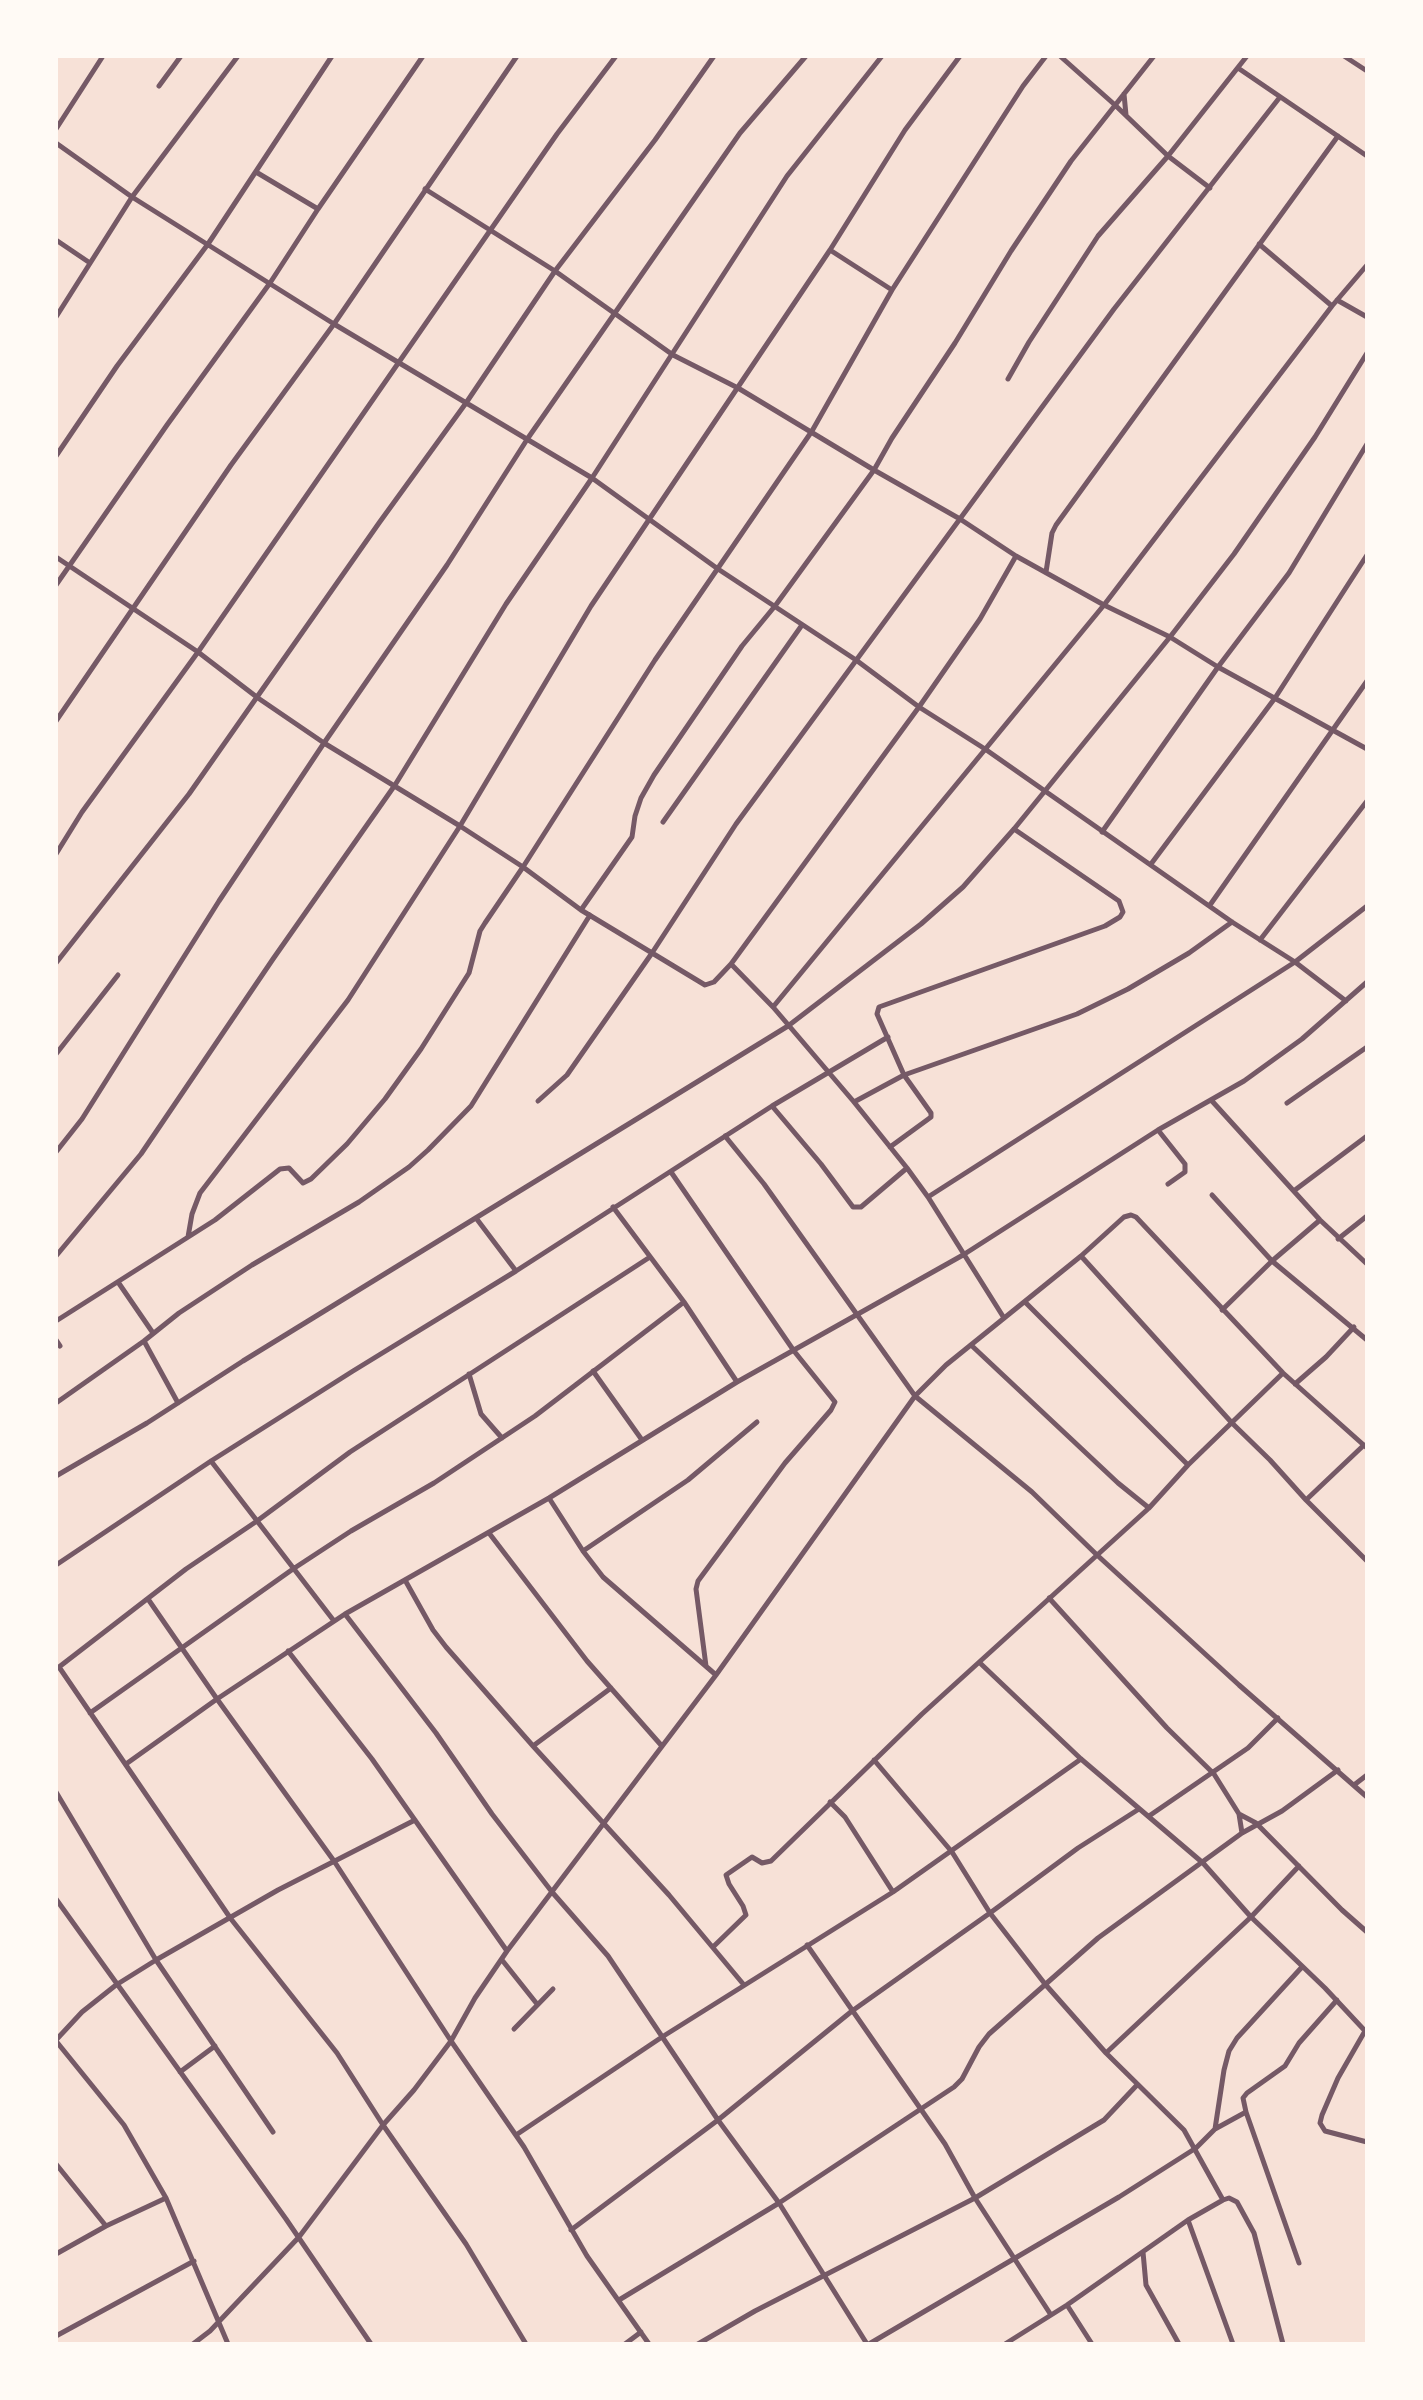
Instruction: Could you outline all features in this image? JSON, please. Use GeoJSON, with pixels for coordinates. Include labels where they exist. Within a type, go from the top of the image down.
{"type":"FeatureCollection","features":[{"type":"Feature","properties":{"kind":"street"},"geometry":{"type":"LineString","coordinates":[[56,129],[103,56]]}},
{"type":"Feature","properties":{"kind":"street"},"geometry":{"type":"LineString","coordinates":[[159,86],[181,56]]}},
{"type":"Feature","properties":{"kind":"street"},"geometry":{"type":"LineString","coordinates":[[56,317],[132,197],[238,56]]}},
{"type":"Feature","properties":{"kind":"street"},"geometry":{"type":"LineString","coordinates":[[56,456],[117,366],[208,244],[332,56]]}},
{"type":"Feature","properties":{"kind":"street"},"geometry":{"type":"LineString","coordinates":[[56,585],[270,283],[424,56]]}},
{"type":"Feature","properties":{"kind":"street"},"geometry":{"type":"LineString","coordinates":[[56,721],[231,465],[334,324],[517,56]]}},
{"type":"Feature","properties":{"kind":"street"},"geometry":{"type":"LineString","coordinates":[[56,854],[82,812],[198,652],[557,134],[616,56]]}},
{"type":"Feature","properties":{"kind":"street"},"geometry":{"type":"LineString","coordinates":[[56,963],[189,794],[379,523],[467,403],[555,271],[714,56]]}},
{"type":"Feature","properties":{"kind":"street"},"geometry":{"type":"LineString","coordinates":[[56,1152],[82,1119],[212,913],[324,743],[447,565],[528,438],[740,133],[806,56]]}},
{"type":"Feature","properties":{"kind":"street"},"geometry":{"type":"LineString","coordinates":[[56,1256],[142,1154],[394,785],[506,604],[673,355],[787,176],[882,56]]}},
{"type":"Feature","properties":{"kind":"street"},"geometry":{"type":"LineString","coordinates":[[188,1237],[192,1214],[200,1193],[348,1000],[460,826],[591,606],[830,250],[905,130],[960,56]]}},
{"type":"Feature","properties":{"kind":"street"},"geometry":{"type":"LineString","coordinates":[[56,1321],[215,1220],[280,1169],[286,1167],[299,1181],[307,1182],[347,1144],[385,1099],[449,1005],[472,966],[480,932],[485,923],[655,660],[812,431],[892,290],[1023,86],[1046,56]]}},
{"type":"Feature","properties":{"kind":"street"},"geometry":{"type":"LineString","coordinates":[[1060,56],[1168,156],[1210,188]]}},
{"type":"Feature","properties":{"kind":"street"},"geometry":{"type":"LineString","coordinates":[[581,910],[632,837],[635,816],[645,788],[742,646],[775,607],[874,470],[891,438],[1071,161],[1154,56]]}},
{"type":"Feature","properties":{"kind":"street"},"geometry":{"type":"LineString","coordinates":[[1008,379],[1080,261],[1247,56]]}},
{"type":"Feature","properties":{"kind":"street"},"geometry":{"type":"LineString","coordinates":[[1345,56],[1367,72]]}},
{"type":"Feature","properties":{"kind":"street"},"geometry":{"type":"LineString","coordinates":[[1238,68],[1367,156]]}},
{"type":"Feature","properties":{"kind":"street"},"geometry":{"type":"LineString","coordinates":[[1124,94],[1126,115]]}},
{"type":"Feature","properties":{"kind":"street"},"geometry":{"type":"LineString","coordinates":[[538,1101],[567,1074],[652,953],[736,824],[1114,309],[1280,97]]}},
{"type":"Feature","properties":{"kind":"street"},"geometry":{"type":"LineString","coordinates":[[1045,572],[1056,525],[1339,136]]}},
{"type":"Feature","properties":{"kind":"street"},"geometry":{"type":"LineString","coordinates":[[56,142],[132,197],[334,324],[592,478],[718,569],[856,660],[919,707],[985,749],[1232,922],[1295,962],[1346,1001]]}},
{"type":"Feature","properties":{"kind":"street"},"geometry":{"type":"LineString","coordinates":[[256,172],[318,209]]}},
{"type":"Feature","properties":{"kind":"street"},"geometry":{"type":"LineString","coordinates":[[425,189],[555,271],[673,355],[738,388],[812,431],[960,519],[1016,556],[1104,605],[1170,637],[1218,667],[1367,750]]}},
{"type":"Feature","properties":{"kind":"street"},"geometry":{"type":"LineString","coordinates":[[56,240],[90,263]]}},
{"type":"Feature","properties":{"kind":"street"},"geometry":{"type":"LineString","coordinates":[[1259,244],[1332,306]]}},
{"type":"Feature","properties":{"kind":"street"},"geometry":{"type":"LineString","coordinates":[[830,250],[892,290]]}},
{"type":"Feature","properties":{"kind":"street"},"geometry":{"type":"LineString","coordinates":[[773,1007],[1104,605],[1332,306],[1367,265]]}},
{"type":"Feature","properties":{"kind":"street"},"geometry":{"type":"LineString","coordinates":[[1337,300],[1367,317]]}},
{"type":"Feature","properties":{"kind":"street"},"geometry":{"type":"LineString","coordinates":[[56,1476],[788,1026],[921,924],[963,887],[1014,830],[1170,637],[1234,554],[1315,437],[1367,353]]}},
{"type":"Feature","properties":{"kind":"street"},"geometry":{"type":"LineString","coordinates":[[1102,832],[1218,667],[1289,573],[1367,444]]}},
{"type":"Feature","properties":{"kind":"street"},"geometry":{"type":"LineString","coordinates":[[1151,864],[1275,698],[1367,555]]}},
{"type":"Feature","properties":{"kind":"street"},"geometry":{"type":"LineString","coordinates":[[56,557],[198,652],[258,698],[324,743],[460,826],[523,867],[581,910],[705,985],[714,982],[731,964],[919,707],[980,619],[1016,556]]}},
{"type":"Feature","properties":{"kind":"street"},"geometry":{"type":"LineString","coordinates":[[663,822],[802,625]]}},
{"type":"Feature","properties":{"kind":"street"},"geometry":{"type":"LineString","coordinates":[[1210,905],[1367,681]]}},
{"type":"Feature","properties":{"kind":"street"},"geometry":{"type":"LineString","coordinates":[[1260,940],[1367,802]]}},
{"type":"Feature","properties":{"kind":"street"},"geometry":{"type":"LineString","coordinates":[[890,1147],[931,1117],[929,1108],[904,1076],[877,1014],[879,1007],[1105,926],[1120,917],[1123,908],[1119,901],[1014,830]]}},
{"type":"Feature","properties":{"kind":"street"},"geometry":{"type":"LineString","coordinates":[[928,1197],[1295,962],[1367,906]]}},
{"type":"Feature","properties":{"kind":"street"},"geometry":{"type":"LineString","coordinates":[[56,1404],[145,1342],[179,1313],[252,1265],[359,1202],[409,1167],[428,1150],[471,1106],[590,915]]}},
{"type":"Feature","properties":{"kind":"street"},"geometry":{"type":"LineString","coordinates":[[855,1102],[904,1076],[1087,1009],[1128,989],[1189,953],[1232,922]]}},
{"type":"Feature","properties":{"kind":"street"},"geometry":{"type":"LineString","coordinates":[[731,964],[773,1007],[890,1147],[928,1197],[1004,1318]]}},
{"type":"Feature","properties":{"kind":"street"},"geometry":{"type":"LineString","coordinates":[[56,1054],[118,975]]}},
{"type":"Feature","properties":{"kind":"street"},"geometry":{"type":"LineString","coordinates":[[127,1764],[217,1699],[345,1614],[549,1498],[737,1382],[963,1255],[1158,1130],[1212,1101],[1274,1062],[1367,982]]}},
{"type":"Feature","properties":{"kind":"street"},"geometry":{"type":"LineString","coordinates":[[56,1565],[211,1461],[516,1272],[772,1106],[888,1037]]}},
{"type":"Feature","properties":{"kind":"street"},"geometry":{"type":"LineString","coordinates":[[1287,1103],[1367,1048]]}},
{"type":"Feature","properties":{"kind":"street"},"geometry":{"type":"LineString","coordinates":[[1212,1101],[1338,1239],[1367,1264]]}},
{"type":"Feature","properties":{"kind":"street"},"geometry":{"type":"LineString","coordinates":[[772,1106],[853,1207],[861,1207],[906,1168]]}},
{"type":"Feature","properties":{"kind":"street"},"geometry":{"type":"LineString","coordinates":[[1158,1130],[1185,1164],[1185,1172],[1168,1184]]}},
{"type":"Feature","properties":{"kind":"street"},"geometry":{"type":"LineString","coordinates":[[725,1136],[764,1184],[915,1396],[1032,1492],[1097,1555],[1367,1797]]}},
{"type":"Feature","properties":{"kind":"street"},"geometry":{"type":"LineString","coordinates":[[1295,1190],[1367,1136]]}},
{"type":"Feature","properties":{"kind":"street"},"geometry":{"type":"LineString","coordinates":[[671,1172],[794,1351],[834,1398],[834,1405],[785,1463],[698,1581],[696,1589],[706,1666]]}},
{"type":"Feature","properties":{"kind":"street"},"geometry":{"type":"LineString","coordinates":[[1212,1195],[1272,1261],[1367,1340]]}},
{"type":"Feature","properties":{"kind":"street"},"geometry":{"type":"LineString","coordinates":[[613,1207],[684,1302],[737,1382]]}},
{"type":"Feature","properties":{"kind":"street"},"geometry":{"type":"LineString","coordinates":[[193,2344],[218,2323],[299,2237],[383,2125],[414,2090],[451,2041],[475,1998],[507,1951],[716,1675],[915,1396],[946,1365],[1081,1256],[1124,1217],[1134,1216],[1283,1373],[1365,1446],[1306,1500]]}},
{"type":"Feature","properties":{"kind":"street"},"geometry":{"type":"LineString","coordinates":[[1338,1239],[1367,1216]]}},
{"type":"Feature","properties":{"kind":"street"},"geometry":{"type":"LineString","coordinates":[[476,1218],[516,1272]]}},
{"type":"Feature","properties":{"kind":"street"},"geometry":{"type":"LineString","coordinates":[[1222,1310],[1272,1261],[1320,1220]]}},
{"type":"Feature","properties":{"kind":"street"},"geometry":{"type":"LineString","coordinates":[[1081,1256],[1231,1423],[1367,1562]]}},
{"type":"Feature","properties":{"kind":"street"},"geometry":{"type":"LineString","coordinates":[[526,2344],[466,2244],[383,2125],[337,2053],[231,1919],[127,1764],[57,1668],[186,1569],[257,1521],[349,1452],[650,1257]]}},
{"type":"Feature","properties":{"kind":"street"},"geometry":{"type":"LineString","coordinates":[[118,1282],[153,1333]]}},
{"type":"Feature","properties":{"kind":"street"},"geometry":{"type":"LineString","coordinates":[[90,1713],[293,1569],[433,1483],[535,1416],[684,1302]]}},
{"type":"Feature","properties":{"kind":"street"},"geometry":{"type":"LineString","coordinates":[[1025,1302],[1188,1465]]}},
{"type":"Feature","properties":{"kind":"street"},"geometry":{"type":"LineString","coordinates":[[1295,1384],[1354,1328]]}},
{"type":"Feature","properties":{"kind":"street"},"geometry":{"type":"LineString","coordinates":[[145,1342],[178,1402]]}},
{"type":"Feature","properties":{"kind":"street"},"geometry":{"type":"LineString","coordinates":[[971,1345],[1118,1483],[1149,1508]]}},
{"type":"Feature","properties":{"kind":"street"},"geometry":{"type":"LineString","coordinates":[[593,1371],[642,1440]]}},
{"type":"Feature","properties":{"kind":"street"},"geometry":{"type":"LineString","coordinates":[[713,1947],[746,1915],[726,1875],[752,1857],[762,1863],[768,1863],[874,1760],[1149,1508],[1188,1465],[1283,1373]]}},
{"type":"Feature","properties":{"kind":"street"},"geometry":{"type":"LineString","coordinates":[[469,1374],[481,1415],[502,1438]]}},
{"type":"Feature","properties":{"kind":"street"},"geometry":{"type":"LineString","coordinates":[[583,1551],[688,1480],[757,1422]]}},
{"type":"Feature","properties":{"kind":"street"},"geometry":{"type":"LineString","coordinates":[[211,1461],[334,1621]]}},
{"type":"Feature","properties":{"kind":"street"},"geometry":{"type":"LineString","coordinates":[[549,1498],[603,1577],[716,1675]]}},
{"type":"Feature","properties":{"kind":"street"},"geometry":{"type":"LineString","coordinates":[[489,1533],[587,1661],[661,1745]]}},
{"type":"Feature","properties":{"kind":"street"},"geometry":{"type":"LineString","coordinates":[[405,1580],[439,1639],[669,1895],[744,1985]]}},
{"type":"Feature","properties":{"kind":"street"},"geometry":{"type":"LineString","coordinates":[[1049,1598],[1167,1728],[1213,1774],[1239,1814],[1242,1833]]}},
{"type":"Feature","properties":{"kind":"street"},"geometry":{"type":"LineString","coordinates":[[148,1599],[334,1861],[451,2041],[516,2135],[603,2280],[649,2344]]}},
{"type":"Feature","properties":{"kind":"street"},"geometry":{"type":"LineString","coordinates":[[345,1614],[436,1733],[492,1814],[552,1892],[608,1956],[718,2120],[779,2203],[868,2344],[1119,2197],[1195,2148],[1216,2129],[1245,2112]]}},
{"type":"Feature","properties":{"kind":"street"},"geometry":{"type":"LineString","coordinates":[[288,1651],[372,1759],[507,1951]]}},
{"type":"Feature","properties":{"kind":"street"},"geometry":{"type":"LineString","coordinates":[[980,1663],[1081,1759],[1203,1863],[1251,1917],[1337,2000],[1366,2032],[1338,2078],[1320,2123],[1325,2131],[1367,2142]]}},
{"type":"Feature","properties":{"kind":"street"},"geometry":{"type":"LineString","coordinates":[[533,1746],[611,1688]]}},
{"type":"Feature","properties":{"kind":"street"},"geometry":{"type":"LineString","coordinates":[[1149,1816],[1257,1742],[1278,1718]]}},
{"type":"Feature","properties":{"kind":"street"},"geometry":{"type":"LineString","coordinates":[[516,2135],[662,2037],[892,1892],[1081,1759]]}},
{"type":"Feature","properties":{"kind":"street"},"geometry":{"type":"LineString","coordinates":[[874,1760],[952,1852],[990,1913],[1045,1984],[1106,2053],[1184,2130],[1223,2200]]}},
{"type":"Feature","properties":{"kind":"street"},"geometry":{"type":"LineString","coordinates":[[619,2300],[779,2203],[959,2083],[978,2047],[989,2034],[1098,1938],[1256,1823],[1282,1811],[1338,1770]]}},
{"type":"Feature","properties":{"kind":"street"},"geometry":{"type":"LineString","coordinates":[[1354,1785],[1367,1775]]}},
{"type":"Feature","properties":{"kind":"street"},"geometry":{"type":"LineString","coordinates":[[56,1792],[156,1960],[273,2132]]}},
{"type":"Feature","properties":{"kind":"street"},"geometry":{"type":"LineString","coordinates":[[830,1802],[853,1828],[892,1892]]}},
{"type":"Feature","properties":{"kind":"street"},"geometry":{"type":"LineString","coordinates":[[571,2230],[718,2120],[852,2011],[1078,1847],[1139,1809]]}},
{"type":"Feature","properties":{"kind":"street"},"geometry":{"type":"LineString","coordinates":[[1239,1814],[1256,1823],[1367,1932]]}},
{"type":"Feature","properties":{"kind":"street"},"geometry":{"type":"LineString","coordinates":[[228,2344],[166,2198],[124,2126],[56,2041],[82,2012],[116,1985],[156,1960],[278,1891],[415,1820]]}},
{"type":"Feature","properties":{"kind":"street"},"geometry":{"type":"LineString","coordinates":[[1106,2053],[1251,1917],[1299,1866]]}},
{"type":"Feature","properties":{"kind":"street"},"geometry":{"type":"LineString","coordinates":[[56,1899],[299,2237],[370,2344]]}},
{"type":"Feature","properties":{"kind":"street"},"geometry":{"type":"LineString","coordinates":[[807,1945],[945,2144],[975,2198],[1051,2315]]}},
{"type":"Feature","properties":{"kind":"street"},"geometry":{"type":"LineString","coordinates":[[502,1960],[537,2004]]}},
{"type":"Feature","properties":{"kind":"street"},"geometry":{"type":"LineString","coordinates":[[1216,2129],[1229,2051],[1237,2038],[1302,1967]]}},
{"type":"Feature","properties":{"kind":"street"},"geometry":{"type":"LineString","coordinates":[[514,2029],[553,1989]]}},
{"type":"Feature","properties":{"kind":"street"},"geometry":{"type":"LineString","coordinates":[[1299,2263],[1245,2112],[1244,2096],[1286,2066],[1299,2043],[1337,2000]]}},
{"type":"Feature","properties":{"kind":"street"},"geometry":{"type":"LineString","coordinates":[[180,2072],[215,2046]]}},
{"type":"Feature","properties":{"kind":"street"},"geometry":{"type":"LineString","coordinates":[[698,2344],[755,2311],[975,2198],[1104,2120],[1138,2085]]}},
{"type":"Feature","properties":{"kind":"street"},"geometry":{"type":"LineString","coordinates":[[56,2164],[106,2226]]}},
{"type":"Feature","properties":{"kind":"street"},"geometry":{"type":"LineString","coordinates":[[56,2254],[106,2226],[166,2198]]}},
{"type":"Feature","properties":{"kind":"street"},"geometry":{"type":"LineString","coordinates":[[1005,2344],[1067,2305],[1188,2220],[1230,2198],[1237,2202],[1254,2233],[1283,2344]]}},
{"type":"Feature","properties":{"kind":"street"},"geometry":{"type":"LineString","coordinates":[[1188,2220],[1233,2344]]}},
{"type":"Feature","properties":{"kind":"street"},"geometry":{"type":"LineString","coordinates":[[1143,2252],[1146,2285],[1179,2344]]}},
{"type":"Feature","properties":{"kind":"street"},"geometry":{"type":"LineString","coordinates":[[56,2336],[194,2261]]}},
{"type":"Feature","properties":{"kind":"street"},"geometry":{"type":"LineString","coordinates":[[1067,2305],[1092,2344]]}},
{"type":"Feature","properties":{"kind":"street"},"geometry":{"type":"LineString","coordinates":[[625,2344],[641,2332]]}}]}
